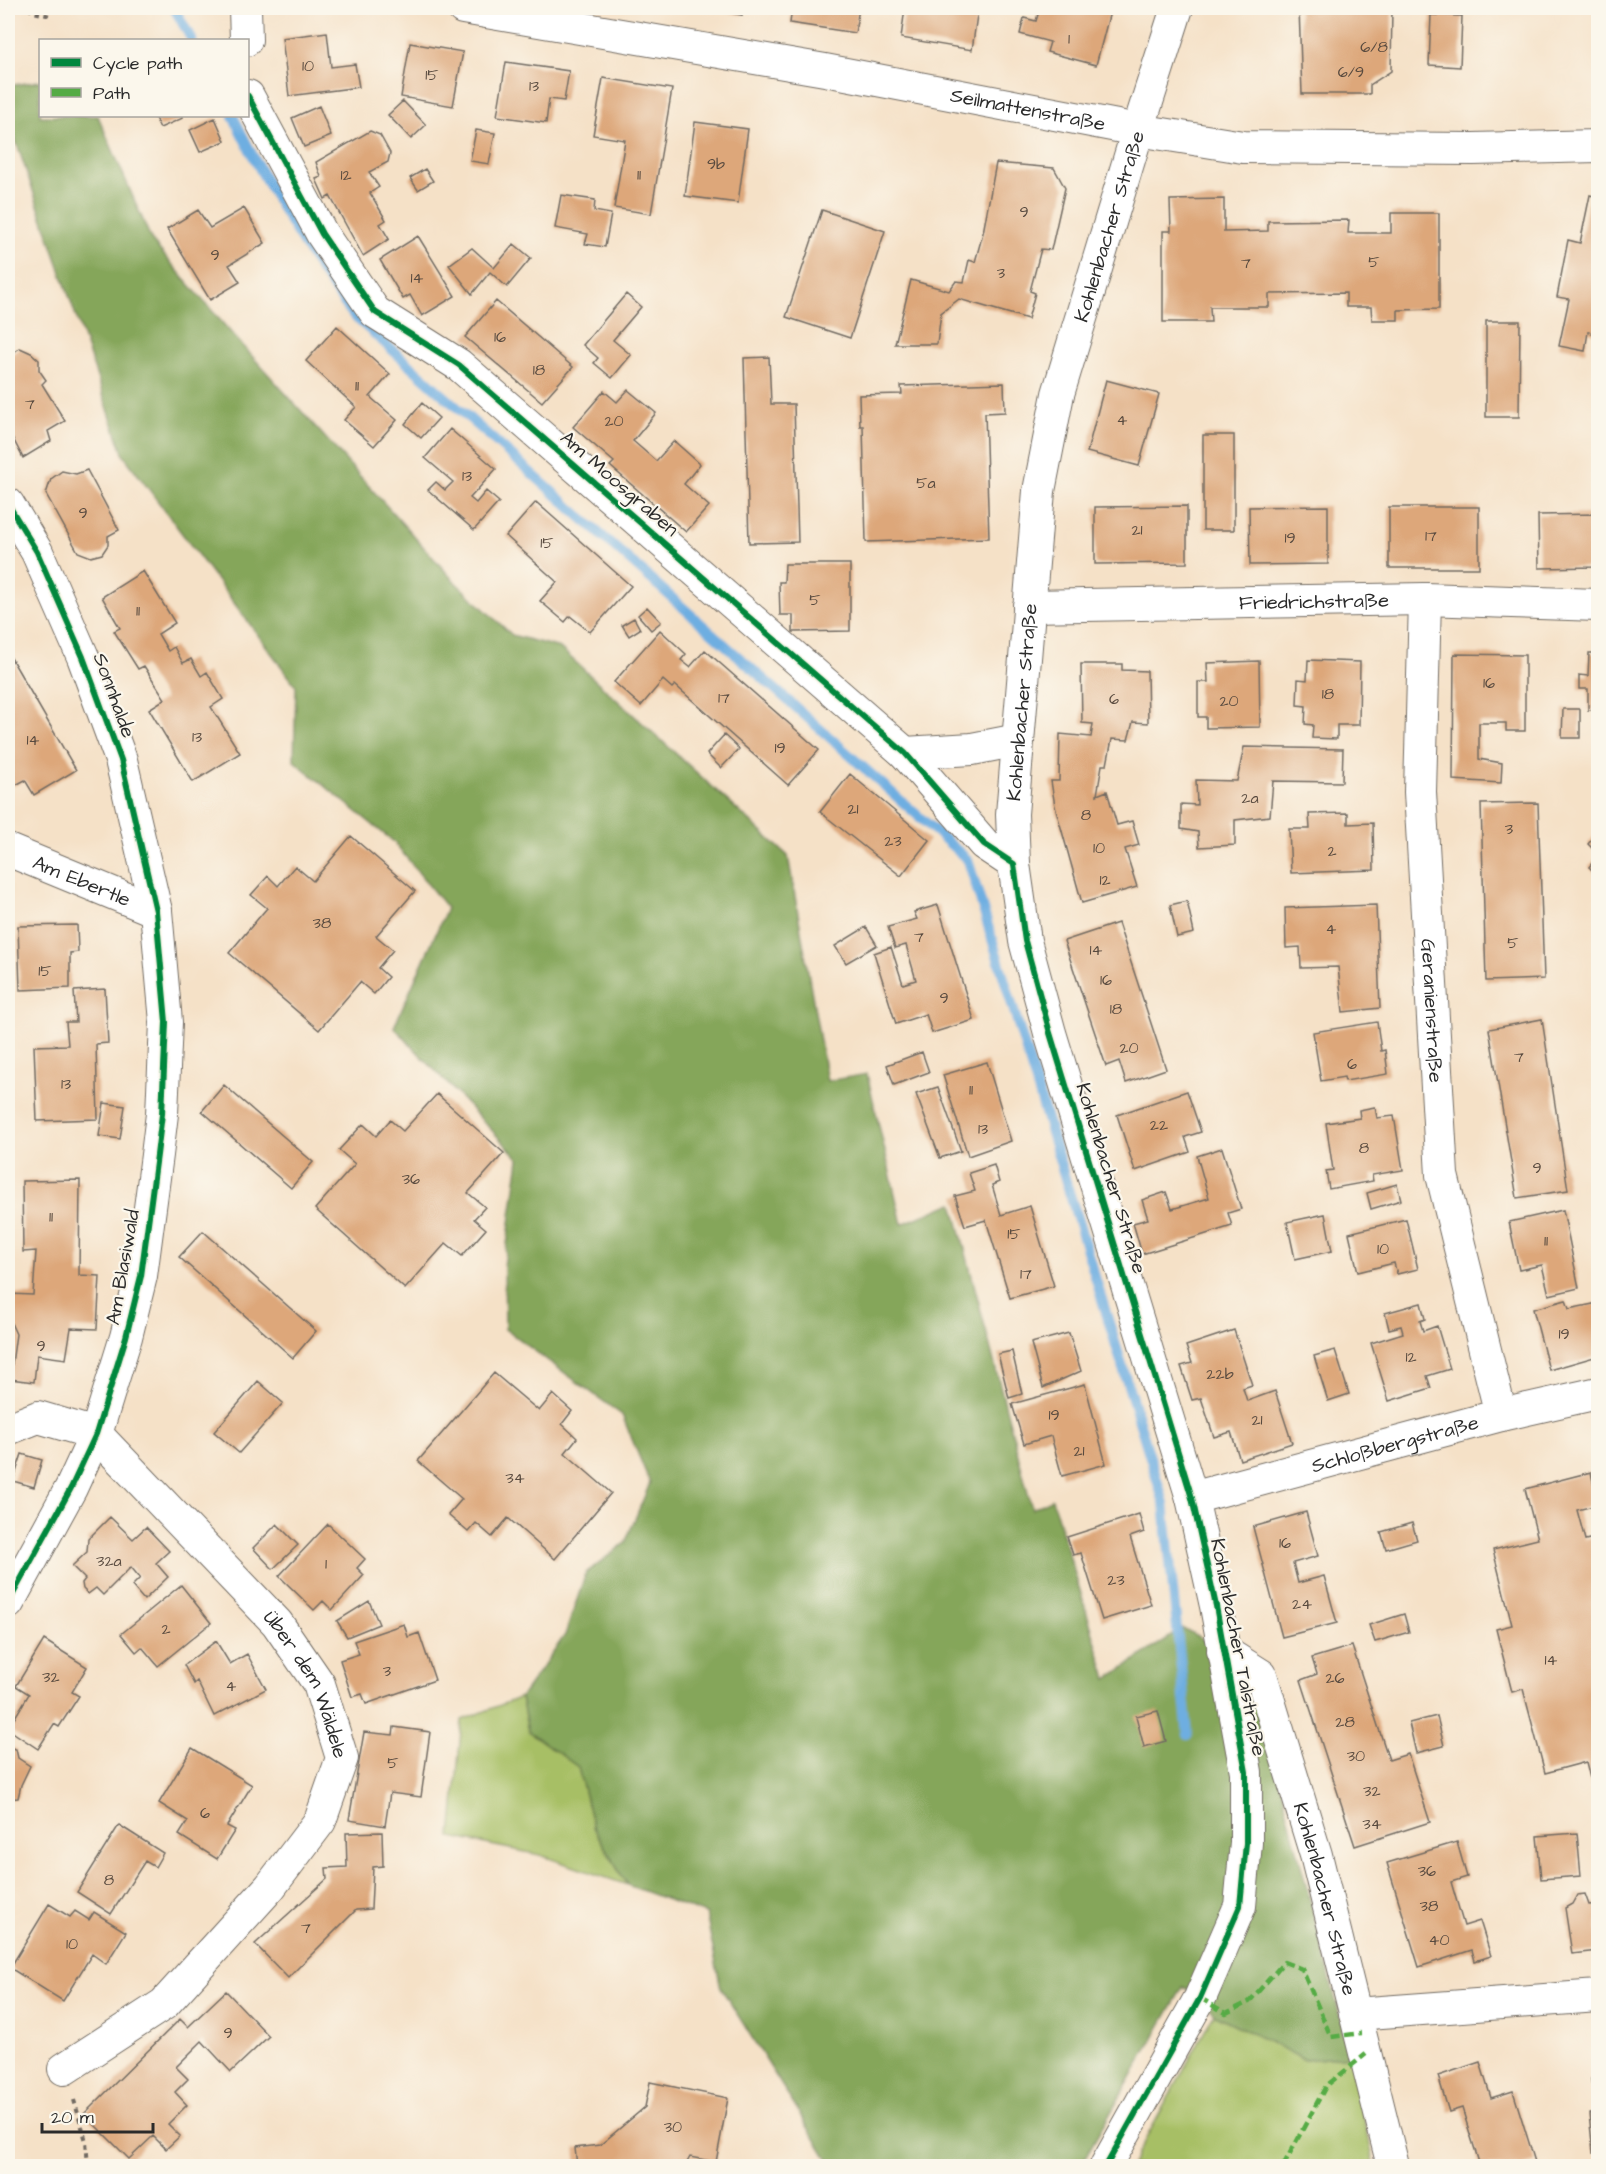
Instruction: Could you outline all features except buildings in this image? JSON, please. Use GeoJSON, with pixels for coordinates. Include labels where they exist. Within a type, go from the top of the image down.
{"type":"FeatureCollection","features":[{"type":"Feature","properties":{"kind":"street"},"geometry":{"type":"LineString","coordinates":[[245,8],[246,39]]}},
{"type":"Feature","properties":{"kind":"street","name":"Seilmattenstraße"},"geometry":{"type":"LineString","coordinates":[[463,8],[825,70],[1138,130],[1243,147],[1473,149],[1599,146]]}},
{"type":"Feature","properties":{"kind":"street","name":"Kohlenbacher Straße"},"geometry":{"type":"LineString","coordinates":[[1177,8],[1058,394],[1039,491],[1012,814],[1014,864],[1025,940],[1050,1033],[1192,1498]]}},
{"type":"Feature","properties":{"kind":"street","name":"Am Moosgraben"},"geometry":{"type":"LineString","coordinates":[[249,98],[322,234],[375,312],[459,365],[905,753],[984,844],[1014,864]]}},
{"type":"Feature","properties":{"kind":"street","name":"Sonnhalde"},"geometry":{"type":"LineString","coordinates":[[8,504],[37,552],[83,657],[121,760],[156,911]]}},
{"type":"Feature","properties":{"kind":"street","name":"Friedrichstraße"},"geometry":{"type":"LineString","coordinates":[[1029,606],[1425,599],[1599,605]]}},
{"type":"Feature","properties":{"kind":"street","name":"Geranienstraße"},"geometry":{"type":"LineString","coordinates":[[1425,599],[1420,792],[1442,1175],[1501,1415]]}},
{"type":"Feature","properties":{"kind":"street"},"geometry":{"type":"LineString","coordinates":[[905,753],[972,749],[1018,740]]}},
{"type":"Feature","properties":{"kind":"street","name":"Am Ebertle"},"geometry":{"type":"LineString","coordinates":[[8,850],[156,911]]}},
{"type":"Feature","properties":{"kind":"street","name":"Am Blasiwald"},"geometry":{"type":"LineString","coordinates":[[8,1603],[71,1488],[96,1434],[126,1337],[141,1276],[162,1114],[166,1022],[156,911]]}},
{"type":"Feature","properties":{"kind":"street","name":"Schloßbergstraße"},"geometry":{"type":"LineString","coordinates":[[1192,1498],[1501,1415],[1599,1393]]}},
{"type":"Feature","properties":{"kind":"street"},"geometry":{"type":"LineString","coordinates":[[8,1429],[38,1417],[96,1434]]}},
{"type":"Feature","properties":{"kind":"street","name":"Über dem Wäldele"},"geometry":{"type":"LineString","coordinates":[[64,2069],[164,2004],[270,1887],[320,1821],[342,1758],[320,1684],[277,1623],[96,1434]]}},
{"type":"Feature","properties":{"kind":"street","name":"Kohlenbacher Talstraße"},"geometry":{"type":"LineString","coordinates":[[1106,2166],[1200,1998],[1240,1906],[1246,1844],[1246,1772],[1216,1606],[1192,1498]]}},
{"type":"Feature","properties":{"kind":"street","name":"Kohlenbacher Straße"},"geometry":{"type":"LineString","coordinates":[[1223,1651],[1261,1675],[1316,1855],[1393,2166]]}},
{"type":"Feature","properties":{"kind":"street"},"geometry":{"type":"LineString","coordinates":[[1355,2014],[1599,1996]]}},
{"type":"Feature","properties":{"kind":"path"},"geometry":{"type":"LineString","coordinates":[[28,8],[33,12],[47,15],[49,8]]}},
{"type":"Feature","properties":{"kind":"path"},"geometry":{"type":"LineString","coordinates":[[64,2069],[86,2141],[88,2166]]}},
{"type":"Feature","properties":{"kind":"green space"},"geometry":{"type":"Polygon","coordinates":[[[39,81],[39,117],[98,117],[152,241],[233,335],[455,582],[512,635],[560,648],[788,856],[827,1081],[867,1074],[902,1224],[953,1203],[1032,1509],[1052,1499],[1107,1679],[1183,1628],[1223,1651],[1254,1682],[1350,2056],[1305,2060],[1214,2014],[1200,1998],[1183,1987],[1080,2166],[832,2166],[721,1988],[706,1914],[627,1885],[593,1827],[578,1767],[528,1731],[521,1697],[565,1635],[586,1573],[625,1543],[650,1483],[622,1415],[505,1329],[504,1266],[519,1159],[394,1027],[447,908],[394,842],[294,761],[296,686],[124,456],[8,118],[8,86],[39,81]]]}},
{"type":"Feature","properties":{"kind":"green space"},"geometry":{"type":"Polygon","coordinates":[[[521,1697],[528,1731],[578,1767],[593,1827],[627,1885],[540,1855],[451,1837],[462,1720],[521,1697]]]}},
{"type":"Feature","properties":{"kind":"green space"},"geometry":{"type":"Polygon","coordinates":[[[1214,2014],[1305,2060],[1350,2056],[1375,2166],[1131,2166],[1214,2014]]]}},
{"type":"Feature","properties":{"kind":"waterway"},"geometry":{"type":"LineString","coordinates":[[174,8],[191,39]]}},
{"type":"Feature","properties":{"kind":"waterway"},"geometry":{"type":"LineString","coordinates":[[234,117],[288,219],[354,316],[968,860],[1164,1503],[1188,1735]]}},
{"type":"Feature","properties":{"kind":"marked path"},"geometry":{"type":"LineString","coordinates":[[1200,1998],[1226,2013],[1249,2002],[1284,1962],[1302,1969],[1331,2037],[1361,2033]]}},
{"type":"Feature","properties":{"kind":"marked path"},"geometry":{"type":"LineString","coordinates":[[1283,2166],[1326,2086],[1366,2054]]}},
{"type":"Feature","properties":{"kind":"cycle path"},"geometry":{"type":"LineString","coordinates":[[249,98],[322,234],[375,312],[459,365],[905,753],[984,844],[1014,864],[1025,941],[1050,1033],[1192,1498],[1216,1606],[1246,1772],[1246,1843],[1240,1906],[1200,1998],[1106,2166]]}},
{"type":"Feature","properties":{"kind":"cycle path"},"geometry":{"type":"LineString","coordinates":[[8,504],[37,552],[83,657],[121,760],[156,911],[166,1022],[162,1114],[157,1155],[141,1276],[126,1337],[96,1434],[71,1488],[8,1603]]}}]}
